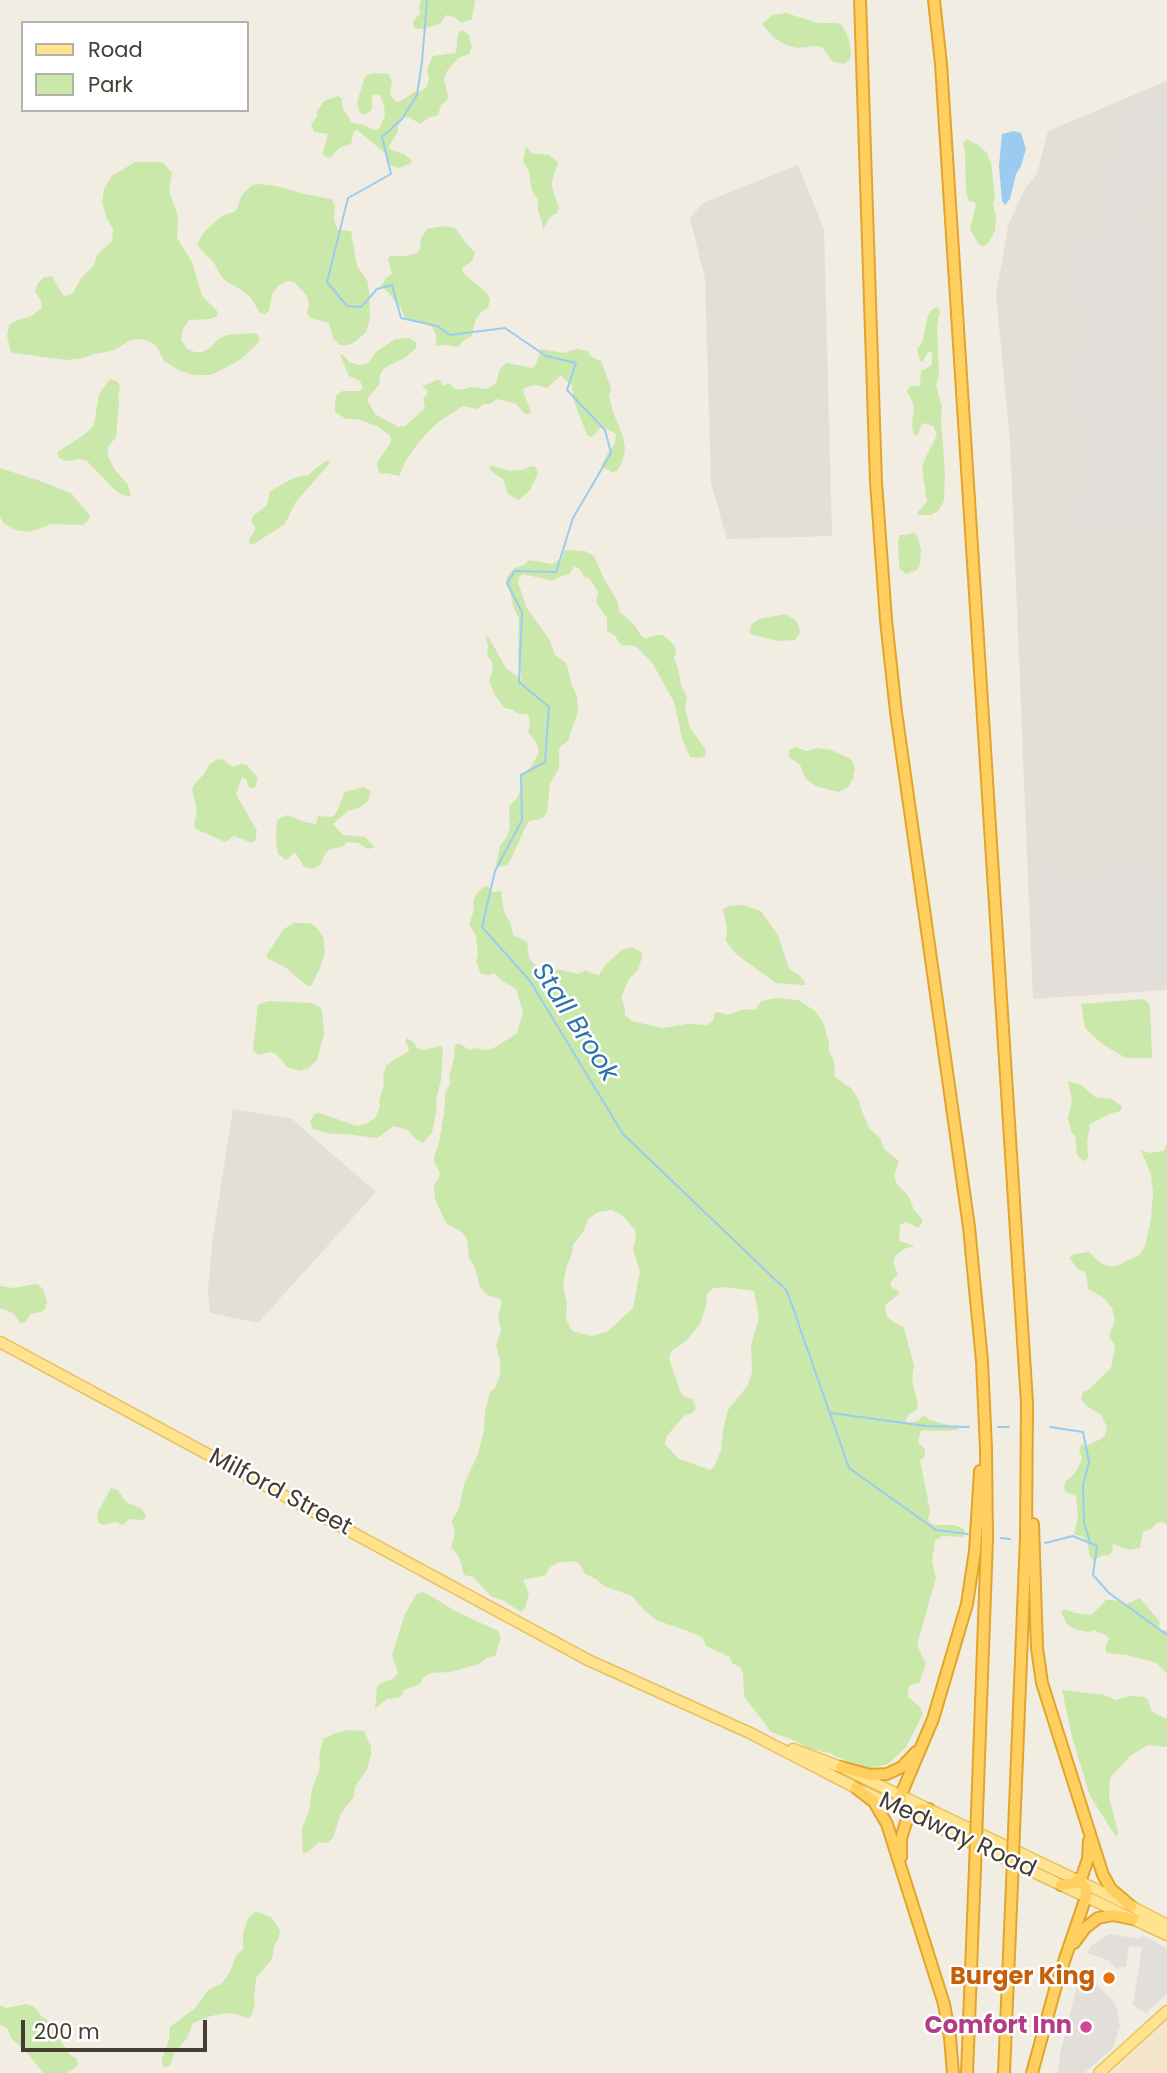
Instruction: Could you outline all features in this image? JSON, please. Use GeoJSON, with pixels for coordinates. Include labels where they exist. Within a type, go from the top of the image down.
{"type":"FeatureCollection","features":[{"type":"Feature","properties":{"kind":"highway"},"geometry":{"type":"LineString","coordinates":[[860,0],[876,482],[885,611],[898,726],[969,1227],[984,1405],[986,1583],[967,2073]]}},
{"type":"Feature","properties":{"kind":"highway"},"geometry":{"type":"LineString","coordinates":[[934,0],[941,64],[1023,1324],[1034,1525],[1038,1664],[1043,1690],[1106,1881],[1116,1894],[1131,1906]]}},
{"type":"Feature","properties":{"kind":"highway"},"geometry":{"type":"LineString","coordinates":[[912,1815],[902,1805],[900,1796],[928,1732],[946,1680],[970,1588],[975,1551],[984,1405]]}},
{"type":"Feature","properties":{"kind":"highway"},"geometry":{"type":"LineString","coordinates":[[1004,2073],[1027,1537],[1028,1425]]}},
{"type":"Feature","properties":{"kind":"highway"},"geometry":{"type":"LineString","coordinates":[[841,1768],[870,1775],[891,1773],[913,1756],[928,1732]]}},
{"type":"Feature","properties":{"kind":"highway"},"geometry":{"type":"LineString","coordinates":[[856,1788],[871,1799],[883,1814],[944,2004],[953,2073]]}},
{"type":"Feature","properties":{"kind":"highway"},"geometry":{"type":"LineString","coordinates":[[903,1874],[901,1839],[905,1825],[919,1810],[929,1809]]}},
{"type":"Feature","properties":{"kind":"highway"},"geometry":{"type":"LineString","coordinates":[[1061,1885],[1070,1885],[1078,1880],[1084,1870],[1088,1854],[1086,1823]]}},
{"type":"Feature","properties":{"kind":"highway"},"geometry":{"type":"LineString","coordinates":[[1032,2073],[1061,1971],[1086,1897],[1085,1886],[1078,1880]]}},
{"type":"Feature","properties":{"kind":"highway"},"geometry":{"type":"LineString","coordinates":[[1061,1971],[1073,1944],[1090,1923],[1109,1915],[1133,1919]]}},
{"type":"Feature","properties":{"kind":"main road","name":"Milford Street"},"geometry":{"type":"LineString","coordinates":[[0,1342],[559,1645]]}},
{"type":"Feature","properties":{"kind":"main road","name":"Medway Road"},"geometry":{"type":"LineString","coordinates":[[559,1645],[750,1733],[912,1815],[1167,1934]]}},
{"type":"Feature","properties":{"kind":"main road","name":"Medway Road"},"geometry":{"type":"LineString","coordinates":[[750,1733],[841,1768],[1167,1925]]}},
{"type":"Feature","properties":{"kind":"main road"},"geometry":{"type":"LineString","coordinates":[[1099,2073],[1167,2011]]}},
{"type":"Feature","properties":{"kind":"shaded area"},"geometry":{"type":"Polygon","coordinates":[[[1167,81],[1167,990],[1033,999],[1010,440],[996,295],[1008,226],[1024,190],[1037,174],[1048,131],[1167,81]]]}},
{"type":"Feature","properties":{"kind":"shaded area"},"geometry":{"type":"Polygon","coordinates":[[[1167,98],[1167,125],[1141,210],[1109,199],[1136,110],[1141,104],[1167,98]]]}},
{"type":"Feature","properties":{"kind":"shaded area"},"geometry":{"type":"Polygon","coordinates":[[[798,165],[824,229],[832,536],[727,539],[711,483],[705,279],[690,218],[703,203],[798,165]]]}},
{"type":"Feature","properties":{"kind":"shaded area"},"geometry":{"type":"Polygon","coordinates":[[[1109,216],[1139,222],[1140,277],[1150,339],[1131,524],[1084,518],[1095,426],[1083,417],[1089,321],[1083,298],[1079,251],[1082,240],[1102,242],[1109,216]]]}},
{"type":"Feature","properties":{"kind":"shaded area"},"geometry":{"type":"Polygon","coordinates":[[[1161,410],[1167,412],[1167,522],[1164,528],[1147,517],[1151,513],[1145,507],[1161,410]]]}},
{"type":"Feature","properties":{"kind":"shaded area"},"geometry":{"type":"Polygon","coordinates":[[[1145,871],[1167,888],[1167,979],[1051,987],[1050,973],[1044,972],[1038,873],[1045,873],[1047,894],[1106,892],[1107,897],[1111,896],[1112,873],[1145,871]]]}},
{"type":"Feature","properties":{"kind":"shaded area"},"geometry":{"type":"Polygon","coordinates":[[[233,1109],[292,1119],[376,1192],[258,1323],[210,1313],[208,1288],[213,1236],[233,1109]]]}},
{"type":"Feature","properties":{"kind":"shaded area"},"geometry":{"type":"Polygon","coordinates":[[[1109,1934],[1139,1939],[1143,1935],[1167,1949],[1167,1994],[1146,2013],[1133,2005],[1142,1947],[1129,1946],[1126,1967],[1117,1969],[1108,1960],[1087,1953],[1092,1945],[1109,1934]]]}},
{"type":"Feature","properties":{"kind":"shaded area"},"geometry":{"type":"Polygon","coordinates":[[[1080,1975],[1089,1978],[1112,2000],[1117,2009],[1120,2026],[1113,2048],[1084,2073],[1058,2073],[1060,2053],[1080,1975]]]}},
{"type":"Feature","properties":{"kind":"shaded area"},"geometry":{"type":"Polygon","coordinates":[[[1167,2020],[1167,2073],[1111,2073],[1167,2020]]]}},
{"type":"Feature","properties":{"kind":"green space"},"geometry":{"type":"Polygon","coordinates":[[[421,0],[475,0],[472,19],[462,23],[455,17],[446,15],[440,24],[422,29],[414,28],[413,22],[420,13],[421,0]]]}},
{"type":"Feature","properties":{"kind":"green space"},"geometry":{"type":"Polygon","coordinates":[[[786,13],[818,23],[842,25],[849,39],[849,60],[844,64],[832,61],[822,47],[797,48],[774,38],[762,24],[773,15],[786,13]]]}},
{"type":"Feature","properties":{"kind":"green space"},"geometry":{"type":"Polygon","coordinates":[[[462,30],[469,35],[472,47],[469,54],[458,58],[447,71],[444,79],[448,97],[441,105],[438,115],[420,124],[409,117],[404,118],[389,146],[389,149],[404,154],[411,163],[399,168],[390,165],[385,153],[357,130],[354,131],[351,144],[339,148],[330,158],[324,156],[328,134],[314,132],[311,124],[324,101],[338,96],[342,99],[342,107],[352,123],[365,125],[373,130],[379,129],[385,116],[380,95],[372,96],[372,110],[364,115],[360,113],[357,102],[365,76],[373,73],[388,74],[392,81],[390,95],[399,102],[426,88],[429,79],[427,69],[433,56],[456,53],[458,34],[462,30]]]}},
{"type":"Feature","properties":{"kind":"green space"},"geometry":{"type":"Polygon","coordinates":[[[966,139],[986,152],[991,163],[995,231],[989,242],[983,246],[979,245],[970,229],[976,205],[969,201],[966,192],[963,144],[966,139]]]}},
{"type":"Feature","properties":{"kind":"green space"},"geometry":{"type":"Polygon","coordinates":[[[526,146],[531,153],[549,155],[558,162],[551,184],[559,208],[543,230],[538,200],[532,191],[529,172],[523,161],[526,146]]]}},
{"type":"Feature","properties":{"kind":"green space"},"geometry":{"type":"Polygon","coordinates":[[[135,162],[164,163],[172,173],[169,190],[178,217],[177,238],[192,262],[202,296],[218,312],[217,316],[210,319],[189,320],[183,329],[181,340],[187,349],[202,352],[227,335],[253,333],[260,339],[258,343],[240,360],[211,375],[195,375],[181,371],[164,361],[157,347],[151,342],[142,339],[131,340],[112,351],[66,360],[11,352],[7,336],[9,325],[42,308],[35,291],[38,283],[43,278],[52,276],[62,294],[72,294],[82,277],[94,265],[97,255],[112,241],[113,229],[102,202],[104,189],[112,176],[135,162]]]}},
{"type":"Feature","properties":{"kind":"green space"},"geometry":{"type":"Polygon","coordinates":[[[257,184],[331,199],[335,205],[334,220],[338,230],[351,231],[357,266],[367,280],[369,290],[370,319],[366,332],[355,342],[339,345],[333,338],[329,323],[310,318],[307,313],[307,296],[294,282],[288,281],[278,286],[272,294],[269,311],[260,313],[251,298],[227,282],[197,245],[204,232],[222,216],[236,211],[242,195],[257,184]]]}},
{"type":"Feature","properties":{"kind":"green space"},"geometry":{"type":"Polygon","coordinates":[[[442,226],[455,228],[475,253],[472,261],[462,268],[463,273],[487,293],[490,300],[488,308],[481,312],[475,321],[472,336],[458,347],[436,346],[433,328],[428,324],[405,319],[401,307],[381,286],[392,274],[388,259],[390,256],[417,253],[427,229],[442,226]]]}},
{"type":"Feature","properties":{"kind":"green space"},"geometry":{"type":"Polygon","coordinates":[[[934,308],[940,311],[937,325],[939,376],[936,385],[942,407],[944,501],[939,510],[931,515],[918,515],[927,501],[922,468],[937,435],[933,426],[924,423],[918,436],[914,435],[914,405],[907,391],[910,386],[920,386],[921,371],[932,365],[932,352],[928,352],[923,361],[920,361],[917,349],[922,343],[928,315],[934,308]]]}},
{"type":"Feature","properties":{"kind":"green space"},"geometry":{"type":"Polygon","coordinates":[[[409,338],[416,342],[416,348],[406,357],[384,368],[379,384],[367,400],[375,414],[398,427],[405,426],[425,408],[423,399],[428,392],[422,384],[437,380],[441,381],[442,386],[450,383],[453,388],[461,390],[471,387],[487,389],[496,383],[500,369],[506,363],[532,368],[541,349],[564,353],[577,349],[587,351],[601,361],[610,385],[613,412],[625,448],[619,469],[613,473],[601,466],[615,443],[616,434],[602,426],[592,437],[587,435],[574,401],[572,386],[561,375],[547,388],[536,385],[524,388],[523,392],[531,411],[529,414],[525,414],[516,404],[497,399],[477,409],[463,406],[437,423],[424,436],[406,460],[399,476],[380,474],[378,461],[390,444],[390,436],[377,426],[357,419],[346,419],[335,412],[337,394],[343,391],[360,391],[363,388],[360,381],[349,376],[340,355],[349,362],[365,364],[376,352],[395,339],[409,338]]]}},
{"type":"Feature","properties":{"kind":"green space"},"geometry":{"type":"Polygon","coordinates":[[[110,379],[118,382],[120,389],[116,437],[108,447],[108,456],[115,470],[128,485],[131,494],[129,497],[115,490],[87,461],[66,461],[57,454],[94,425],[99,394],[110,379]]]}},
{"type":"Feature","properties":{"kind":"green space"},"geometry":{"type":"Polygon","coordinates":[[[330,460],[295,503],[285,524],[250,544],[249,540],[256,528],[252,517],[267,505],[270,491],[294,478],[308,475],[330,460]]]}},
{"type":"Feature","properties":{"kind":"green space"},"geometry":{"type":"Polygon","coordinates":[[[489,465],[509,471],[532,466],[538,473],[530,490],[519,500],[508,494],[503,479],[491,471],[489,465]]]}},
{"type":"Feature","properties":{"kind":"green space"},"geometry":{"type":"Polygon","coordinates":[[[0,468],[72,494],[90,516],[88,521],[83,525],[51,524],[30,532],[16,530],[4,524],[0,517],[0,468]]]}},
{"type":"Feature","properties":{"kind":"green space"},"geometry":{"type":"Polygon","coordinates":[[[914,532],[919,540],[920,564],[917,570],[906,574],[900,569],[898,541],[900,535],[914,532]]]}},
{"type":"Feature","properties":{"kind":"green space"},"geometry":{"type":"Polygon","coordinates":[[[565,550],[585,551],[594,556],[618,602],[619,611],[636,627],[641,636],[645,639],[663,635],[674,645],[674,658],[687,697],[685,709],[690,728],[706,750],[705,756],[690,757],[682,738],[674,702],[653,664],[637,647],[620,644],[615,636],[607,631],[607,618],[596,602],[598,592],[580,569],[574,566],[570,574],[553,581],[523,574],[518,582],[526,607],[549,639],[555,655],[566,663],[577,696],[578,711],[568,741],[559,750],[559,768],[550,784],[547,812],[543,818],[528,822],[510,861],[499,867],[496,865],[500,846],[510,828],[509,806],[518,797],[522,786],[521,775],[531,767],[539,752],[537,744],[528,732],[528,714],[519,714],[504,708],[495,695],[489,681],[493,671],[492,662],[487,655],[485,634],[506,668],[522,680],[518,657],[519,619],[506,583],[507,577],[513,569],[529,560],[552,564],[562,558],[565,550]]]}},
{"type":"Feature","properties":{"kind":"green space"},"geometry":{"type":"Polygon","coordinates":[[[785,614],[796,620],[799,626],[800,633],[795,640],[777,641],[751,634],[749,631],[752,624],[759,619],[785,614]]]}},
{"type":"Feature","properties":{"kind":"green space"},"geometry":{"type":"Polygon","coordinates":[[[795,747],[807,751],[817,748],[831,750],[851,759],[855,768],[848,787],[838,792],[816,786],[806,779],[800,765],[789,757],[789,750],[795,747]]]}},
{"type":"Feature","properties":{"kind":"green space"},"geometry":{"type":"Polygon","coordinates":[[[218,759],[224,760],[232,767],[247,765],[258,778],[255,788],[251,788],[242,777],[236,794],[257,831],[252,843],[234,836],[225,842],[196,829],[194,825],[197,811],[192,789],[210,764],[218,759]]]}},
{"type":"Feature","properties":{"kind":"green space"},"geometry":{"type":"Polygon","coordinates":[[[364,787],[371,791],[368,801],[361,807],[348,811],[333,824],[343,835],[365,837],[375,847],[368,849],[358,843],[347,842],[342,847],[330,849],[320,865],[313,869],[304,867],[295,852],[286,860],[278,854],[277,820],[287,815],[316,824],[318,816],[335,815],[345,792],[364,787]]]}},
{"type":"Feature","properties":{"kind":"green space"},"geometry":{"type":"Polygon","coordinates":[[[488,886],[493,892],[501,891],[504,912],[511,924],[513,935],[527,942],[529,959],[542,971],[552,968],[578,974],[586,970],[599,975],[606,964],[622,950],[632,947],[641,952],[643,954],[638,970],[629,979],[621,997],[625,1015],[632,1021],[662,1028],[687,1024],[706,1025],[714,1020],[714,1014],[718,1012],[728,1015],[744,1009],[755,1010],[761,1001],[777,998],[798,1000],[815,1011],[823,1022],[834,1061],[835,1077],[852,1089],[870,1129],[880,1138],[884,1149],[899,1161],[894,1176],[897,1184],[909,1197],[922,1223],[918,1228],[906,1222],[900,1225],[899,1241],[915,1246],[904,1249],[895,1256],[893,1262],[898,1275],[890,1285],[898,1290],[899,1294],[886,1304],[885,1311],[888,1318],[904,1328],[914,1366],[912,1379],[918,1405],[905,1421],[918,1421],[924,1415],[930,1420],[959,1428],[921,1431],[918,1442],[925,1450],[920,1461],[930,1510],[928,1520],[935,1525],[963,1528],[966,1534],[963,1537],[943,1536],[935,1540],[932,1561],[936,1578],[917,1645],[926,1664],[919,1683],[910,1685],[908,1690],[908,1697],[920,1707],[923,1714],[906,1747],[888,1764],[871,1768],[855,1765],[771,1732],[744,1696],[743,1673],[741,1668],[732,1663],[730,1657],[706,1646],[703,1638],[693,1633],[656,1620],[632,1596],[604,1586],[585,1574],[580,1564],[574,1561],[557,1563],[549,1568],[546,1575],[523,1580],[529,1594],[521,1612],[492,1597],[473,1577],[464,1575],[459,1557],[451,1547],[455,1533],[451,1522],[459,1509],[464,1484],[478,1454],[490,1392],[495,1388],[500,1375],[496,1345],[501,1331],[498,1316],[502,1302],[487,1295],[480,1287],[469,1258],[467,1239],[463,1233],[446,1223],[435,1199],[434,1185],[440,1173],[434,1156],[439,1143],[455,1046],[458,1043],[470,1050],[496,1047],[517,1033],[523,1012],[516,989],[494,973],[481,974],[476,962],[476,936],[469,924],[476,894],[488,886]],[[611,1210],[598,1212],[588,1219],[583,1232],[573,1245],[563,1286],[567,1303],[566,1319],[572,1331],[591,1336],[607,1332],[633,1308],[640,1272],[633,1249],[635,1230],[622,1215],[611,1210]],[[714,1288],[707,1293],[700,1324],[686,1341],[671,1351],[669,1359],[681,1393],[692,1399],[696,1408],[684,1416],[666,1437],[665,1444],[679,1459],[710,1470],[721,1450],[728,1410],[748,1385],[752,1372],[751,1345],[759,1318],[754,1291],[714,1288]]]}},
{"type":"Feature","properties":{"kind":"green space"},"geometry":{"type":"Polygon","coordinates":[[[742,905],[761,911],[778,935],[789,969],[800,976],[805,985],[776,983],[736,954],[726,941],[727,928],[723,909],[742,905]]]}},
{"type":"Feature","properties":{"kind":"green space"},"geometry":{"type":"Polygon","coordinates":[[[294,923],[310,923],[323,937],[325,952],[311,986],[267,958],[284,929],[294,923]]]}},
{"type":"Feature","properties":{"kind":"green space"},"geometry":{"type":"Polygon","coordinates":[[[1144,999],[1150,1005],[1152,1058],[1126,1058],[1102,1044],[1085,1028],[1081,1004],[1144,999]]]}},
{"type":"Feature","properties":{"kind":"green space"},"geometry":{"type":"Polygon","coordinates":[[[268,1001],[311,1003],[320,1007],[324,1034],[317,1060],[309,1068],[299,1071],[287,1067],[276,1054],[270,1052],[258,1055],[253,1050],[258,1005],[268,1001]]]}},
{"type":"Feature","properties":{"kind":"green space"},"geometry":{"type":"Polygon","coordinates":[[[407,1038],[417,1048],[424,1050],[440,1046],[443,1048],[441,1080],[432,1133],[423,1143],[408,1130],[394,1126],[377,1138],[331,1134],[313,1129],[310,1122],[314,1114],[319,1113],[357,1126],[375,1118],[380,1107],[386,1066],[408,1052],[405,1041],[407,1038]]]}},
{"type":"Feature","properties":{"kind":"green space"},"geometry":{"type":"Polygon","coordinates":[[[1068,1081],[1081,1085],[1095,1097],[1112,1099],[1122,1106],[1120,1111],[1090,1124],[1088,1156],[1084,1161],[1077,1154],[1075,1136],[1068,1118],[1072,1101],[1068,1081]]]}},
{"type":"Feature","properties":{"kind":"green space"},"geometry":{"type":"Polygon","coordinates":[[[1167,1144],[1167,1525],[1157,1523],[1143,1532],[1140,1548],[1129,1550],[1113,1544],[1109,1555],[1094,1561],[1090,1557],[1087,1541],[1074,1534],[1078,1517],[1076,1496],[1066,1492],[1064,1488],[1066,1481],[1079,1466],[1082,1458],[1079,1451],[1081,1445],[1086,1446],[1105,1435],[1107,1427],[1101,1415],[1085,1405],[1081,1398],[1083,1392],[1111,1368],[1115,1346],[1109,1336],[1115,1320],[1112,1308],[1104,1298],[1088,1289],[1086,1273],[1078,1269],[1069,1258],[1074,1254],[1089,1252],[1102,1264],[1114,1267],[1139,1255],[1145,1246],[1153,1193],[1151,1175],[1141,1150],[1150,1153],[1164,1151],[1167,1144]]]}},
{"type":"Feature","properties":{"kind":"green space"},"geometry":{"type":"Polygon","coordinates":[[[36,1284],[44,1291],[47,1302],[45,1309],[30,1314],[25,1323],[20,1323],[13,1313],[0,1308],[0,1286],[13,1288],[36,1284]]]}},
{"type":"Feature","properties":{"kind":"green space"},"geometry":{"type":"Polygon","coordinates":[[[111,1488],[118,1490],[126,1502],[142,1509],[147,1518],[129,1519],[123,1525],[115,1522],[104,1525],[99,1523],[98,1512],[111,1488]]]}},
{"type":"Feature","properties":{"kind":"green space"},"geometry":{"type":"Polygon","coordinates":[[[422,1592],[498,1631],[501,1638],[495,1656],[479,1664],[450,1672],[431,1673],[423,1678],[420,1684],[404,1690],[401,1697],[387,1699],[375,1709],[377,1687],[393,1679],[398,1673],[392,1655],[405,1614],[416,1595],[422,1592]]]}},
{"type":"Feature","properties":{"kind":"green space"},"geometry":{"type":"Polygon","coordinates":[[[1140,1598],[1160,1622],[1158,1629],[1167,1631],[1167,1674],[1157,1663],[1107,1653],[1107,1636],[1094,1630],[1088,1632],[1075,1629],[1067,1624],[1061,1612],[1065,1609],[1091,1615],[1106,1600],[1116,1600],[1124,1605],[1140,1598]]]}},
{"type":"Feature","properties":{"kind":"green space"},"geometry":{"type":"Polygon","coordinates":[[[1062,1690],[1104,1695],[1116,1700],[1129,1696],[1144,1697],[1148,1700],[1152,1712],[1167,1719],[1167,1747],[1148,1745],[1130,1756],[1110,1778],[1109,1797],[1118,1832],[1116,1837],[1090,1796],[1072,1737],[1062,1690]]]}},
{"type":"Feature","properties":{"kind":"green space"},"geometry":{"type":"Polygon","coordinates":[[[348,1730],[364,1731],[371,1747],[367,1769],[355,1787],[354,1797],[341,1813],[333,1838],[327,1843],[319,1842],[303,1854],[302,1828],[320,1768],[319,1757],[323,1739],[348,1730]]]}},
{"type":"Feature","properties":{"kind":"green space"},"geometry":{"type":"Polygon","coordinates":[[[256,1911],[272,1918],[280,1931],[272,1959],[256,1978],[255,2004],[251,2016],[248,2018],[226,2013],[193,2023],[170,2065],[165,2067],[162,2059],[169,2040],[170,2027],[195,2008],[208,1990],[222,1983],[236,1956],[243,1949],[243,1932],[249,1917],[256,1911]]]}},
{"type":"Feature","properties":{"kind":"green space"},"geometry":{"type":"Polygon","coordinates":[[[26,2004],[34,2007],[47,2020],[70,2055],[76,2058],[78,2065],[72,2070],[66,2073],[43,2073],[26,2051],[11,2038],[8,2029],[0,2024],[0,2005],[6,2008],[26,2004]]]}},
{"type":"Feature","properties":{"kind":"water"},"geometry":{"type":"Polygon","coordinates":[[[1014,131],[1021,133],[1026,149],[1010,199],[1005,205],[1002,201],[999,166],[1002,134],[1014,131]]]}},
{"type":"Feature","properties":{"kind":"waterway","name":"Stall Brook"},"geometry":{"type":"LineString","coordinates":[[427,0],[417,95],[402,119],[382,137],[391,174],[348,198],[327,282],[347,306],[361,307],[377,289],[392,285],[401,318],[437,326],[450,335],[505,328],[546,356],[576,363],[567,390],[605,430],[611,453],[573,518],[556,572],[515,571],[507,583],[522,612],[519,682],[549,707],[545,762],[521,775],[522,820],[495,871],[482,927],[530,981],[623,1134],[787,1291],[849,1468],[936,1530],[968,1534]]}},
{"type":"Feature","properties":{"kind":"waterway","name":"Stall Brook"},"geometry":{"type":"LineString","coordinates":[[831,1413],[926,1426],[969,1427]]}},
{"type":"Feature","properties":{"kind":"waterway","name":"Stall Brook"},"geometry":{"type":"LineString","coordinates":[[998,1427],[1009,1427]]}},
{"type":"Feature","properties":{"kind":"waterway","name":"Stall Brook"},"geometry":{"type":"LineString","coordinates":[[1050,1427],[1083,1432],[1089,1462],[1083,1485],[1084,1522],[1090,1542]]}},
{"type":"Feature","properties":{"kind":"waterway","name":"Stall Brook"},"geometry":{"type":"LineString","coordinates":[[1045,1543],[1073,1536],[1097,1546],[1093,1575],[1109,1593],[1167,1635]]}},
{"type":"Feature","properties":{"kind":"waterway","name":"Stall Brook"},"geometry":{"type":"LineString","coordinates":[[1001,1538],[1010,1539]]}},
{"type":"Feature","properties":{"kind":"place","name":"Burger King"},"geometry":{"type":"Point","coordinates":[1109,1978]}},
{"type":"Feature","properties":{"kind":"place","name":"Comfort Inn"},"geometry":{"type":"Point","coordinates":[1086,2027]}}]}
